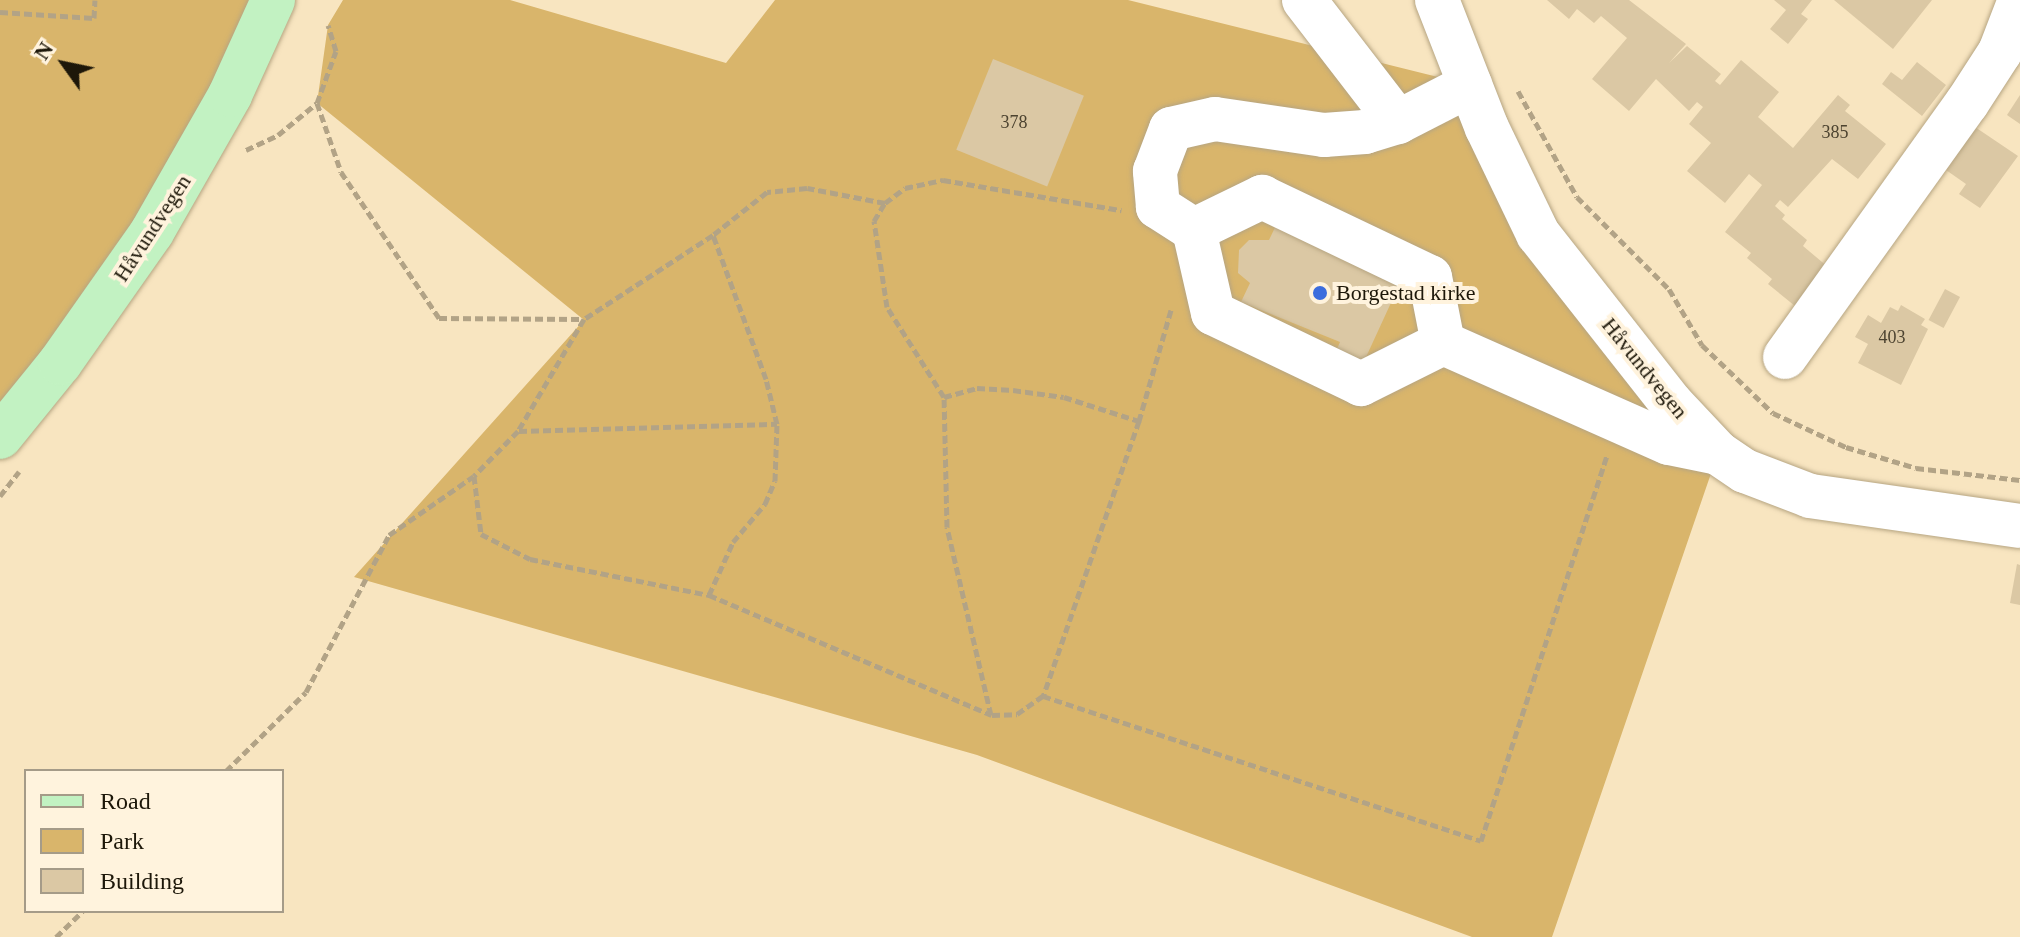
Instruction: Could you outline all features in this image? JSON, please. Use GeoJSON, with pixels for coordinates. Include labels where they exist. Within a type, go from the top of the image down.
{"type":"FeatureCollection","features":[{"type":"Feature","properties":{"kind":"main road","name":"Håvundvegen"},"geometry":{"type":"LineString","coordinates":[[0,437],[60,363],[152,232],[230,95],[273,0]]}},
{"type":"Feature","properties":{"kind":"street"},"geometry":{"type":"LineString","coordinates":[[1304,0],[1398,122]]}},
{"type":"Feature","properties":{"kind":"street","name":"Håvundvegen"},"geometry":{"type":"LineString","coordinates":[[1437,0],[1490,81],[1538,234],[1671,403],[1718,453],[1776,485],[1810,496],[2020,526]]}},
{"type":"Feature","properties":{"kind":"street"},"geometry":{"type":"LineString","coordinates":[[1785,357],[1967,103],[2000,52],[2020,0]]}},
{"type":"Feature","properties":{"kind":"street"},"geometry":{"type":"LineString","coordinates":[[1443,343],[1361,384],[1213,313],[1155,171],[1171,129],[1215,119],[1324,135],[1365,132],[1398,122],[1490,81]]}},
{"type":"Feature","properties":{"kind":"street"},"geometry":{"type":"LineString","coordinates":[[1176,219],[1262,197],[1430,277],[1443,343]]}},
{"type":"Feature","properties":{"kind":"street"},"geometry":{"type":"LineString","coordinates":[[1443,343],[1669,443],[1718,453]]}},
{"type":"Feature","properties":{"kind":"path"},"geometry":{"type":"LineString","coordinates":[[0,12],[94,18],[95,0]]}},
{"type":"Feature","properties":{"kind":"path"},"geometry":{"type":"LineString","coordinates":[[246,150],[278,135],[317,103],[336,51],[328,25]]}},
{"type":"Feature","properties":{"kind":"path"},"geometry":{"type":"LineString","coordinates":[[1490,81],[1577,197],[1669,289],[1702,345],[1763,405],[1846,447],[1916,468],[2020,480]]}},
{"type":"Feature","properties":{"kind":"path"},"geometry":{"type":"LineString","coordinates":[[317,103],[341,172],[439,318],[584,319]]}},
{"type":"Feature","properties":{"kind":"path"},"geometry":{"type":"LineString","coordinates":[[992,715],[947,527],[944,397],[887,307],[874,221],[885,203],[905,188],[943,180],[1176,219]]}},
{"type":"Feature","properties":{"kind":"path"},"geometry":{"type":"LineString","coordinates":[[228,769],[306,692],[389,535],[474,476],[518,431],[584,319],[713,235],[767,192],[807,188],[885,203]]}},
{"type":"Feature","properties":{"kind":"path"},"geometry":{"type":"LineString","coordinates":[[709,595],[733,542],[765,504],[775,481],[777,424],[766,379],[713,235]]}},
{"type":"Feature","properties":{"kind":"path"},"geometry":{"type":"LineString","coordinates":[[474,476],[481,534],[498,547],[530,559],[709,595],[992,715],[1017,714],[1043,696],[1139,421],[1173,303]]}},
{"type":"Feature","properties":{"kind":"path"},"geometry":{"type":"LineString","coordinates":[[944,397],[977,388],[1013,390],[1064,397],[1139,421]]}},
{"type":"Feature","properties":{"kind":"path"},"geometry":{"type":"LineString","coordinates":[[1043,696],[1481,841],[1618,420]]}},
{"type":"Feature","properties":{"kind":"path"},"geometry":{"type":"LineString","coordinates":[[518,431],[777,424]]}},
{"type":"Feature","properties":{"kind":"path"},"geometry":{"type":"LineString","coordinates":[[56,937],[81,913]]}},
{"type":"Feature","properties":{"kind":"green space"},"geometry":{"type":"Polygon","coordinates":[[[0,0],[271,0],[0,440],[0,0]]]}},
{"type":"Feature","properties":{"kind":"green space"},"geometry":{"type":"Polygon","coordinates":[[[343,0],[510,0],[726,63],[775,0],[1128,0],[1470,85],[1487,128],[1718,453],[1552,937],[1472,937],[977,755],[354,577],[584,320],[317,103],[328,25],[343,0]]]}},
{"type":"Feature","properties":{"kind":"building"},"geometry":{"type":"Polygon","coordinates":[[[1547,0],[1629,0],[1686,44],[1669,63],[1687,46],[1721,74],[1715,81],[1720,85],[1741,60],[1779,92],[1758,117],[1793,148],[1838,95],[1850,105],[1845,111],[1886,144],[1858,179],[1832,159],[1788,207],[1780,200],[1775,206],[1785,215],[1782,219],[1807,240],[1803,246],[1828,267],[1795,306],[1768,284],[1772,279],[1747,258],[1751,253],[1725,232],[1762,185],[1749,174],[1725,203],[1687,171],[1711,143],[1689,124],[1703,107],[1697,102],[1689,111],[1656,79],[1629,111],[1592,79],[1627,38],[1601,16],[1594,23],[1577,9],[1569,19],[1547,0]]]}},
{"type":"Feature","properties":{"kind":"building"},"geometry":{"type":"Polygon","coordinates":[[[1774,0],[1812,0],[1801,14],[1808,19],[1788,44],[1770,29],[1786,10],[1774,0]]]}},
{"type":"Feature","properties":{"kind":"building"},"geometry":{"type":"Polygon","coordinates":[[[1834,0],[1932,0],[1893,49],[1834,0]]]}},
{"type":"Feature","properties":{"kind":"building"},"geometry":{"type":"Polygon","coordinates":[[[993,59],[1084,96],[1047,187],[956,150],[993,59]]]}},
{"type":"Feature","properties":{"kind":"building"},"geometry":{"type":"Polygon","coordinates":[[[1917,62],[1946,85],[1922,116],[1882,84],[1891,72],[1902,80],[1917,62]]]}},
{"type":"Feature","properties":{"kind":"building"},"geometry":{"type":"Polygon","coordinates":[[[2020,95],[2020,124],[2007,115],[2020,95]]]}},
{"type":"Feature","properties":{"kind":"building"},"geometry":{"type":"Polygon","coordinates":[[[1975,127],[2018,156],[1980,208],[1959,194],[1966,184],[1946,170],[1975,127]]]}},
{"type":"Feature","properties":{"kind":"building","name":"Borgestad kirke"},"geometry":{"type":"Polygon","coordinates":[[[1278,221],[1401,281],[1361,368],[1334,356],[1340,342],[1241,302],[1250,283],[1238,273],[1239,250],[1249,240],[1269,240],[1278,221]]]}},
{"type":"Feature","properties":{"kind":"building"},"geometry":{"type":"Polygon","coordinates":[[[1945,289],[1960,297],[1944,328],[1929,320],[1945,289]]]}},
{"type":"Feature","properties":{"kind":"building"},"geometry":{"type":"Polygon","coordinates":[[[1901,305],[1925,319],[1921,325],[1928,329],[1901,385],[1858,363],[1868,344],[1855,337],[1868,315],[1881,323],[1890,307],[1898,311],[1901,305]]]}},
{"type":"Feature","properties":{"kind":"building"},"geometry":{"type":"Polygon","coordinates":[[[2017,564],[2020,565],[2020,605],[2010,603],[2017,564]]]}},
{"type":"Feature","properties":{"kind":"place","name":"Borgestad kirke"},"geometry":{"type":"Point","coordinates":[1320,293]}}]}
